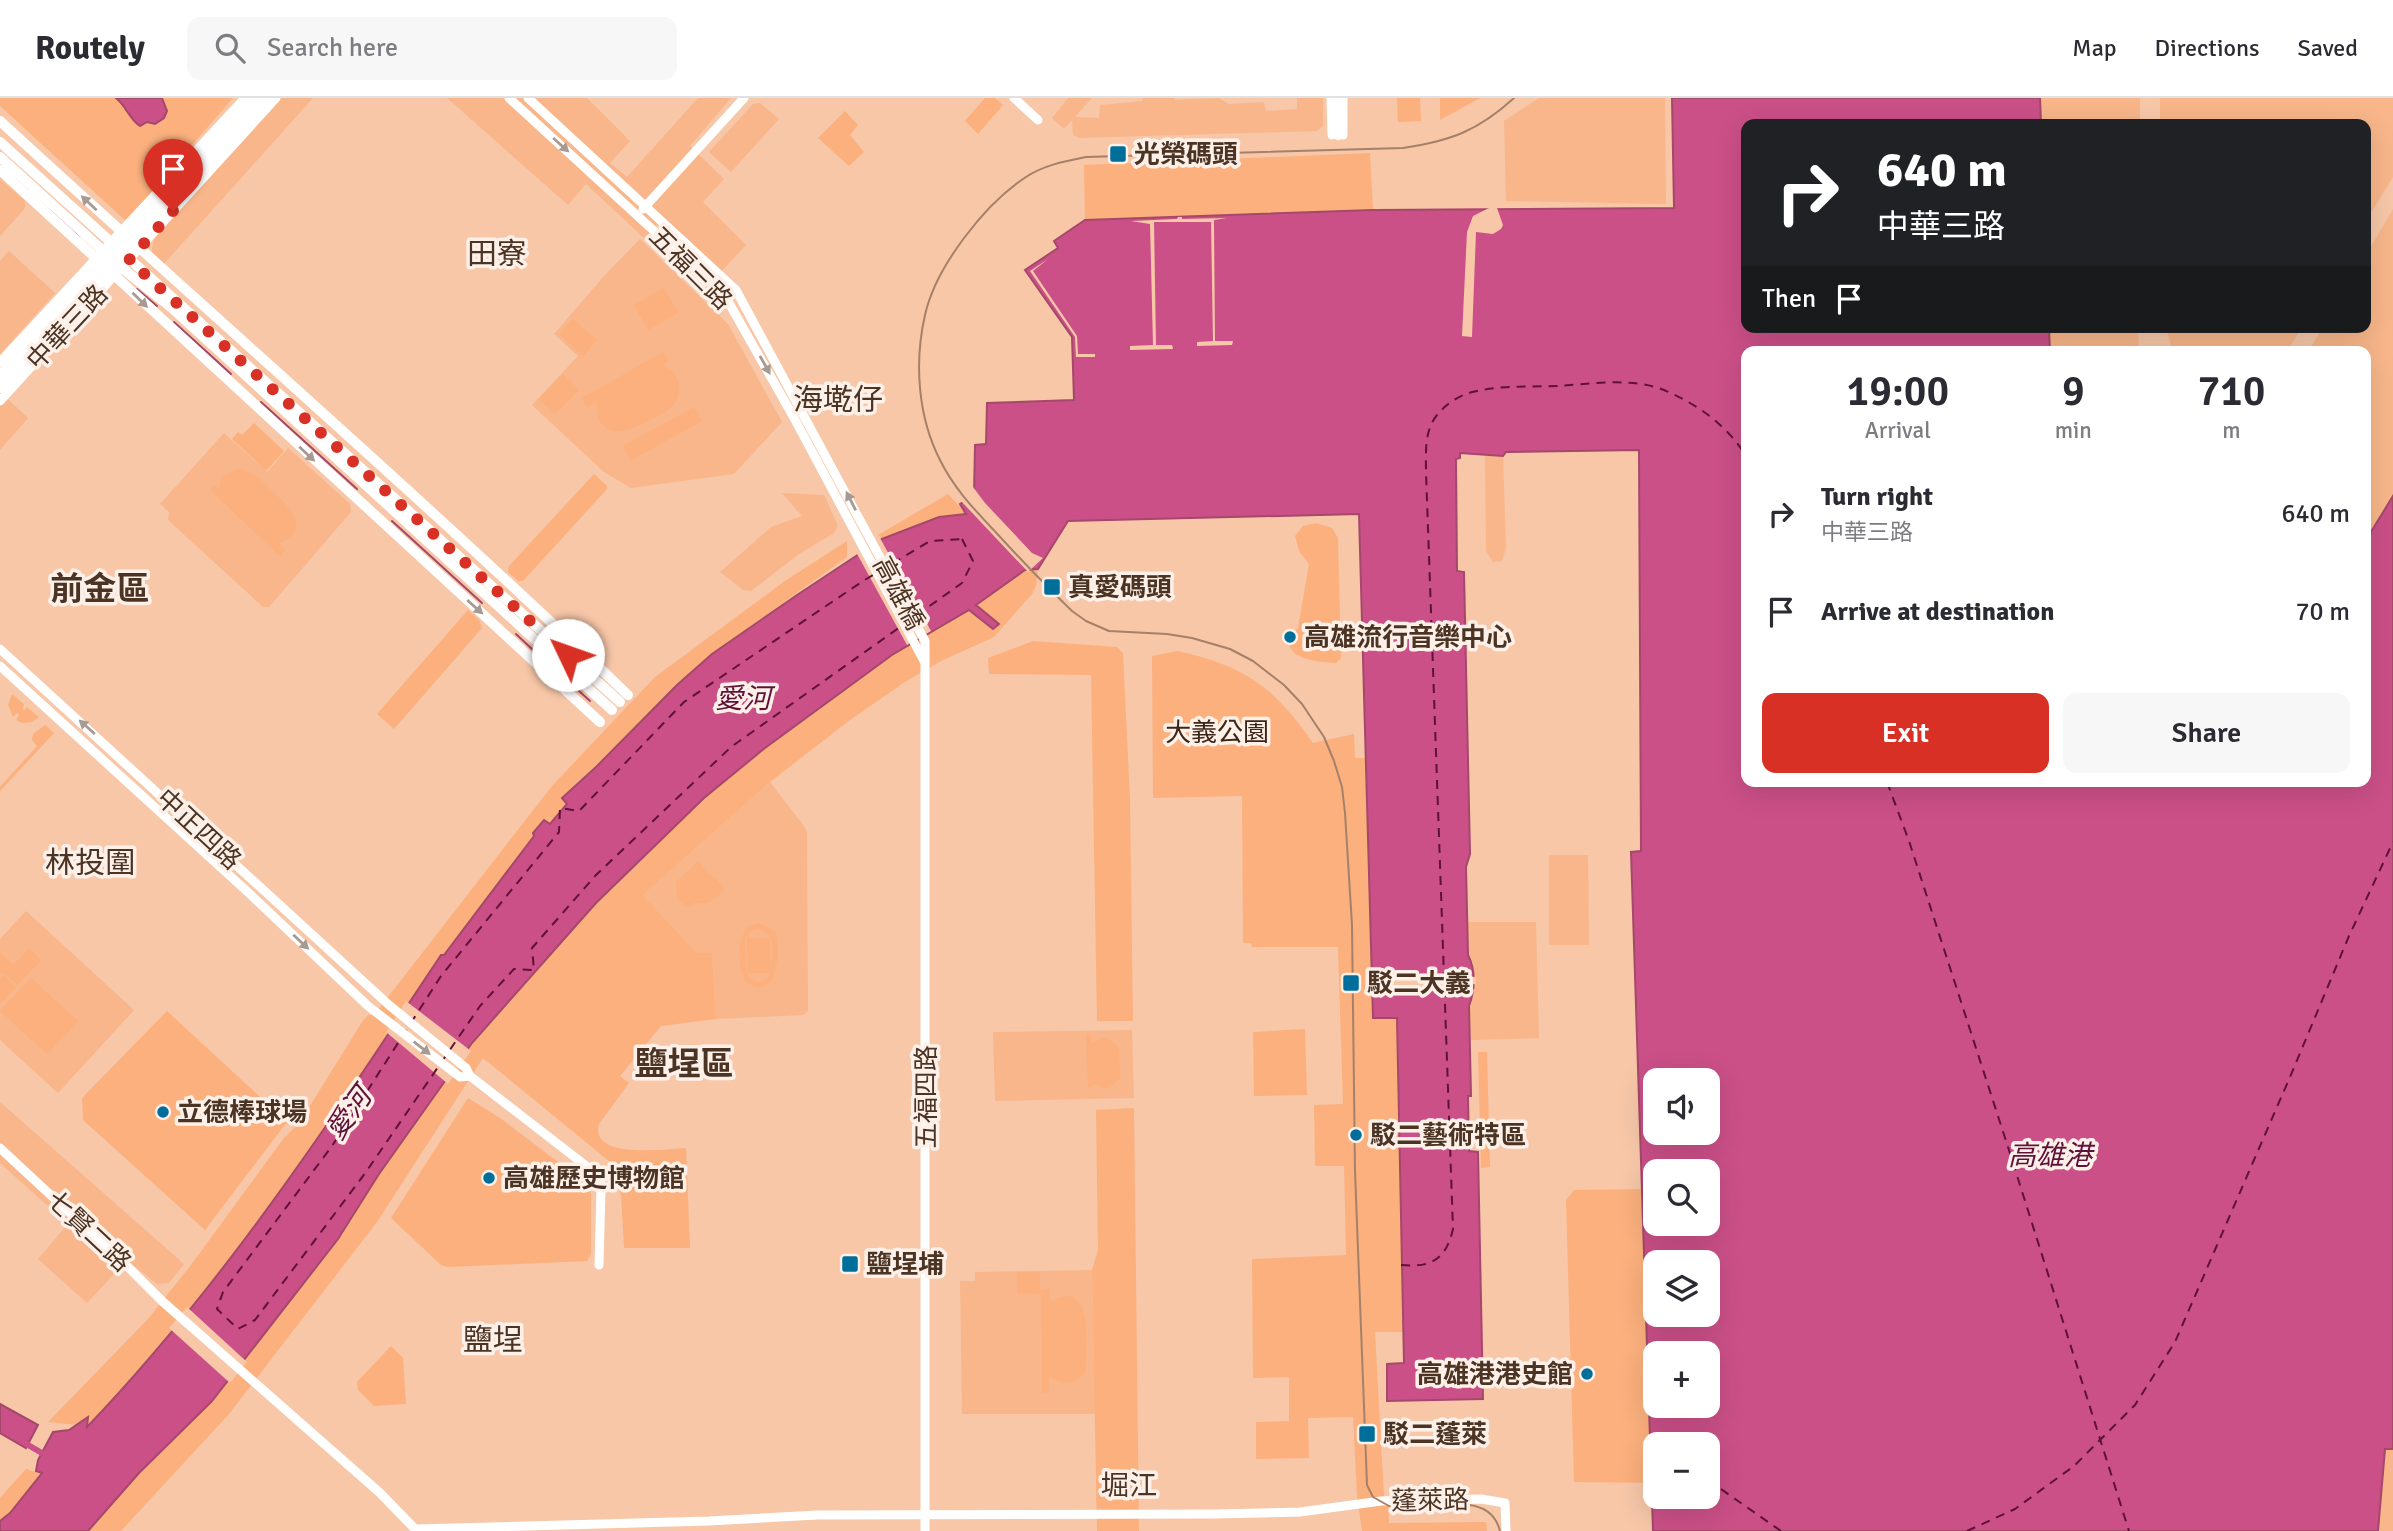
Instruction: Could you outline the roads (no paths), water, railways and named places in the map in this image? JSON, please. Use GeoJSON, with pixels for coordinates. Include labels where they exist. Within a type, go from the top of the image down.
{"type":"FeatureCollection","features":[{"type":"Feature","properties":{"kind":"main road","name":"中華三路"},"geometry":{"type":"LineString","coordinates":[[0,388],[254,98]]}},
{"type":"Feature","properties":{"kind":"main road","name":"中華三路"},"geometry":{"type":"LineString","coordinates":[[129,241],[265,98]]}},
{"type":"Feature","properties":{"kind":"main road"},"geometry":{"type":"LineString","coordinates":[[1337,98],[1338,135]]}},
{"type":"Feature","properties":{"kind":"main road"},"geometry":{"type":"LineString","coordinates":[[0,121],[129,241],[499,572],[620,702],[112,260],[0,170]]}},
{"type":"Feature","properties":{"kind":"main road"},"geometry":{"type":"LineString","coordinates":[[0,142],[112,260]]}},
{"type":"Feature","properties":{"kind":"main road"},"geometry":{"type":"LineString","coordinates":[[0,157],[600,722]]}},
{"type":"Feature","properties":{"kind":"main road","name":"中華三路"},"geometry":{"type":"LineString","coordinates":[[0,375],[112,260]]}},
{"type":"Feature","properties":{"kind":"street","name":"中華三路"},"geometry":{"type":"LineString","coordinates":[[0,401],[245,98]]}},
{"type":"Feature","properties":{"kind":"street","name":"中華三路"},"geometry":{"type":"LineString","coordinates":[[129,241],[276,98]]}},
{"type":"Feature","properties":{"kind":"street","name":"五福三路"},"geometry":{"type":"LineString","coordinates":[[509,98],[725,296],[864,550]]}},
{"type":"Feature","properties":{"kind":"street","name":"五福三路"},"geometry":{"type":"LineString","coordinates":[[528,98],[736,290],[873,544]]}},
{"type":"Feature","properties":{"kind":"street"},"geometry":{"type":"LineString","coordinates":[[638,215],[744,98]]}},
{"type":"Feature","properties":{"kind":"street"},"geometry":{"type":"LineString","coordinates":[[1014,98],[1038,120]]}},
{"type":"Feature","properties":{"kind":"street"},"geometry":{"type":"LineString","coordinates":[[1331,98],[1338,135]]}},
{"type":"Feature","properties":{"kind":"street"},"geometry":{"type":"LineString","coordinates":[[1338,135],[1343,98]]}},
{"type":"Feature","properties":{"kind":"street","name":"中華三路"},"geometry":{"type":"LineString","coordinates":[[0,362],[112,260]]}},
{"type":"Feature","properties":{"kind":"street","name":"高雄橋"},"geometry":{"type":"LineString","coordinates":[[873,544],[921,643]]}},
{"type":"Feature","properties":{"kind":"street","name":"高雄橋"},"geometry":{"type":"LineString","coordinates":[[864,550],[921,643]]}},
{"type":"Feature","properties":{"kind":"street","name":"五福四路"},"geometry":{"type":"LineString","coordinates":[[921,643],[925,663],[925,1531]]}},
{"type":"Feature","properties":{"kind":"street","name":"中正四路"},"geometry":{"type":"LineString","coordinates":[[0,649],[396,1011],[462,1064],[470,1076],[460,1077],[368,1006],[251,895],[0,666]]}},
{"type":"Feature","properties":{"kind":"street"},"geometry":{"type":"LineString","coordinates":[[470,1076],[594,1172],[600,1180],[599,1265]]}},
{"type":"Feature","properties":{"kind":"street","name":"七賢二路"},"geometry":{"type":"LineString","coordinates":[[0,1148],[178,1314],[379,1492],[415,1529]]}},
{"type":"Feature","properties":{"kind":"street","name":"蓬萊路"},"geometry":{"type":"LineString","coordinates":[[415,1529],[817,1516],[1212,1514],[1300,1511],[1381,1501],[1481,1499],[1504,1503],[1506,1531]]}},
{"type":"Feature","properties":{"kind":"water"},"geometry":{"type":"Polygon","coordinates":[[[116,98],[162,98],[167,111],[164,118],[155,124],[147,122],[140,126],[116,98]]]}},
{"type":"Feature","properties":{"kind":"water","name":"高雄港"},"geometry":{"type":"Polygon","coordinates":[[[1672,98],[2040,98],[2041,119],[1741,119],[1741,333],[2049,333],[2050,346],[1741,346],[1741,787],[2371,787],[2371,532],[2393,496],[2393,1449],[2385,1449],[2378,1531],[1653,1531],[1652,1509],[1720,1509],[1720,1432],[1650,1432],[1649,1418],[1720,1418],[1720,1341],[1647,1341],[1646,1327],[1720,1327],[1720,1250],[1644,1250],[1643,1236],[1720,1236],[1720,1159],[1643,1159],[1643,1222],[1631,852],[1641,851],[1639,450],[1506,452],[1503,456],[1460,453],[1460,458],[1456,459],[1457,571],[1464,572],[1470,854],[1466,867],[1468,955],[1474,980],[1469,1006],[1469,1151],[1478,1152],[1483,1399],[1387,1401],[1387,1364],[1404,1363],[1397,1018],[1373,1018],[1359,514],[1068,521],[1038,569],[1025,570],[976,605],[999,624],[993,629],[969,610],[892,655],[765,748],[704,798],[596,903],[472,1043],[379,1174],[338,1239],[212,1401],[139,1473],[88,1531],[0,1531],[0,1521],[10,1513],[42,1473],[36,1471],[38,1460],[53,1432],[69,1430],[88,1417],[87,1427],[185,1316],[317,1139],[441,955],[444,955],[534,836],[533,833],[544,820],[550,824],[567,804],[562,798],[712,654],[882,539],[939,517],[966,514],[960,504],[974,495],[975,445],[986,444],[987,403],[1074,400],[1072,337],[1025,270],[1058,248],[1054,241],[1085,220],[1373,210],[1674,208],[1672,98]]]}},
{"type":"Feature","properties":{"kind":"water"},"geometry":{"type":"Polygon","coordinates":[[[0,1404],[38,1425],[26,1448],[0,1433],[0,1404]]]}},
{"type":"Feature","properties":{"kind":"waterway"},"geometry":{"type":"LineString","coordinates":[[16,178],[28,189]]}},
{"type":"Feature","properties":{"kind":"waterway"},"geometry":{"type":"LineString","coordinates":[[50,209],[80,236]]}},
{"type":"Feature","properties":{"kind":"waterway"},"geometry":{"type":"LineString","coordinates":[[137,289],[157,306]]}},
{"type":"Feature","properties":{"kind":"waterway"},"geometry":{"type":"LineString","coordinates":[[174,322],[231,374]]}},
{"type":"Feature","properties":{"kind":"waterway"},"geometry":{"type":"LineString","coordinates":[[261,402],[357,489]]}},
{"type":"Feature","properties":{"kind":"waterway"},"geometry":{"type":"LineString","coordinates":[[392,521],[482,603]]}},
{"type":"Feature","properties":{"kind":"waterway"},"geometry":{"type":"LineString","coordinates":[[516,634],[533,650]]}},
{"type":"Feature","properties":{"kind":"waterway"},"geometry":{"type":"LineString","coordinates":[[545,660],[590,701]]}},
{"type":"Feature","properties":{"kind":"waterway"},"geometry":{"type":"LineString","coordinates":[[23,1442],[47,1456]]}},
{"type":"Feature","properties":{"kind":"tram line"},"geometry":{"type":"LineString","coordinates":[[1500,1531],[1493,1516],[1480,1508],[1469,1505],[1389,1506],[1373,1497],[1367,1485],[1355,1171],[1352,925],[1342,787],[1324,737],[1302,704],[1284,685],[1253,661],[1230,649],[1167,634],[1109,631],[1086,621],[1072,611],[968,502],[953,482],[940,460],[927,426],[919,371],[925,315],[931,296],[951,257],[994,203],[1040,169],[1086,157],[1403,148],[1463,133],[1488,119],[1514,98]]}},
{"type":"Feature","properties":{"kind":"place","name":"光榮碼頭"},"geometry":{"type":"Point","coordinates":[1118,154]}},
{"type":"Feature","properties":{"kind":"place","name":"真愛碼頭"},"geometry":{"type":"Point","coordinates":[1052,587]}},
{"type":"Feature","properties":{"kind":"place","name":"高雄流行音樂中心"},"geometry":{"type":"Point","coordinates":[1290,637]}},
{"type":"Feature","properties":{"kind":"place","name":"駁二大義"},"geometry":{"type":"Point","coordinates":[1351,983]}},
{"type":"Feature","properties":{"kind":"place","name":"立德棒球場"},"geometry":{"type":"Point","coordinates":[163,1112]}},
{"type":"Feature","properties":{"kind":"place","name":"駁二藝術特區"},"geometry":{"type":"Point","coordinates":[1356,1135]}},
{"type":"Feature","properties":{"kind":"place","name":"高雄歷史博物館"},"geometry":{"type":"Point","coordinates":[489,1178]}},
{"type":"Feature","properties":{"kind":"place","name":"鹽埕埔"},"geometry":{"type":"Point","coordinates":[850,1264]}},
{"type":"Feature","properties":{"kind":"place","name":"高雄港港史館"},"geometry":{"type":"Point","coordinates":[1587,1374]}},
{"type":"Feature","properties":{"kind":"place","name":"駁二蓬萊"},"geometry":{"type":"Point","coordinates":[1367,1434]}},
{"type":"Feature","properties":{"kind":"district","name":"田寮"},"geometry":{"type":"Point","coordinates":[497,254]}},
{"type":"Feature","properties":{"kind":"district","name":"海墘仔"},"geometry":{"type":"Point","coordinates":[838,400]}},
{"type":"Feature","properties":{"kind":"district","name":"前金區"},"geometry":{"type":"Point","coordinates":[100,588]}},
{"type":"Feature","properties":{"kind":"district","name":"林投圍"},"geometry":{"type":"Point","coordinates":[90,863]}},
{"type":"Feature","properties":{"kind":"district","name":"鹽埕區"},"geometry":{"type":"Point","coordinates":[684,1063]}},
{"type":"Feature","properties":{"kind":"district","name":"鹽埕"},"geometry":{"type":"Point","coordinates":[493,1340]}},
{"type":"Feature","properties":{"kind":"district","name":"堀江"},"geometry":{"type":"Point","coordinates":[1129,1485]}},
{"type":"Feature","properties":{"kind":"water label","name":"愛河"},"geometry":{"type":"Point","coordinates":[743,698]}},
{"type":"Feature","properties":{"kind":"water label","name":"愛河"},"geometry":{"type":"Point","coordinates":[348,1113]}},
{"type":"Feature","properties":{"kind":"park label","name":"大義公園"},"geometry":{"type":"Point","coordinates":[1217,732]}}]}
